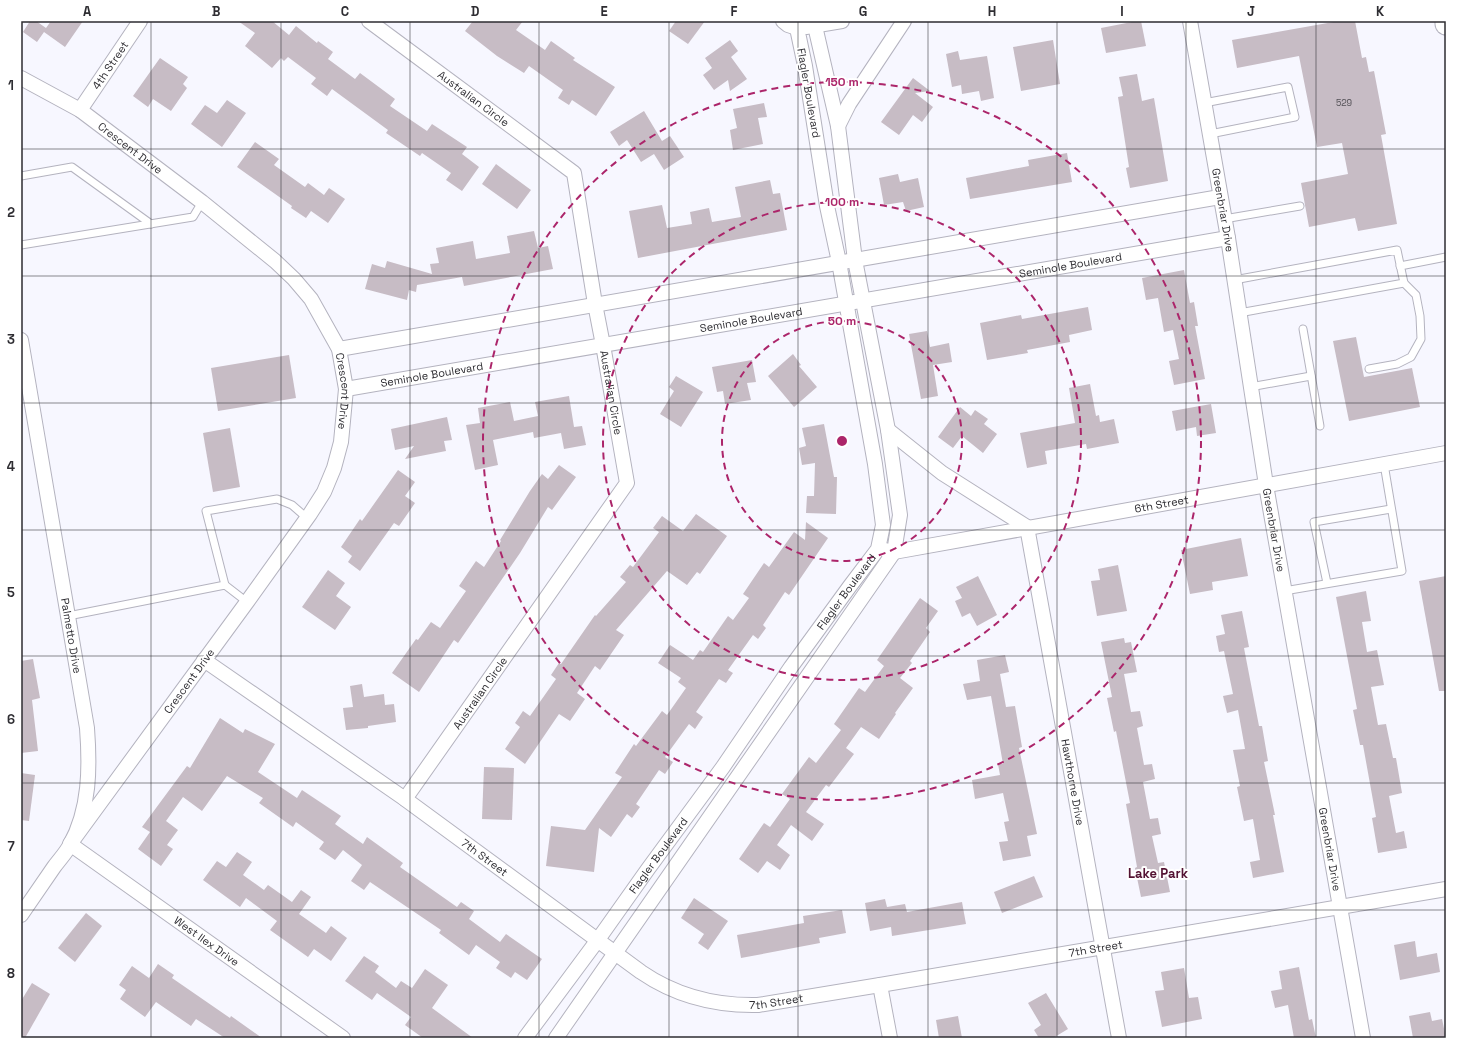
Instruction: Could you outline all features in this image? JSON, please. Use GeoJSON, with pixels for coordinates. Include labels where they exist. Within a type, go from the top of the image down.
{"type":"FeatureCollection","features":[{"type":"Feature","properties":{"kind":"street","name":"4th Street"},"geometry":{"type":"LineString","coordinates":[[80,110],[140,21]]}},
{"type":"Feature","properties":{"kind":"street","name":"Australian Circle"},"geometry":{"type":"LineString","coordinates":[[369,21],[574,173],[594,304],[603,345],[627,483],[405,799]]}},
{"type":"Feature","properties":{"kind":"street"},"geometry":{"type":"LineString","coordinates":[[783,21],[788,26],[797,28],[814,23],[842,21]]}},
{"type":"Feature","properties":{"kind":"street"},"geometry":{"type":"LineString","coordinates":[[838,126],[849,104],[904,21]]}},
{"type":"Feature","properties":{"kind":"street","name":"Greenbriar Drive"},"geometry":{"type":"LineString","coordinates":[[1190,21],[1228,238],[1250,387],[1284,591],[1363,1038]]}},
{"type":"Feature","properties":{"kind":"street","name":"Flagler Boulevard"},"geometry":{"type":"LineString","coordinates":[[556,1038],[894,552],[900,516],[888,430],[855,260],[838,126],[814,23]]}},
{"type":"Feature","properties":{"kind":"street","name":"Flagler Boulevard"},"geometry":{"type":"LineString","coordinates":[[525,1038],[723,767],[804,648],[878,549],[883,525],[875,464],[839,262],[827,206],[805,66],[797,28]]}},
{"type":"Feature","properties":{"kind":"street","name":"Crescent Drive"},"geometry":{"type":"LineString","coordinates":[[21,78],[80,110],[202,202],[294,279],[311,299],[339,349],[346,389],[341,442],[334,468],[324,492],[247,602],[70,844]]}},
{"type":"Feature","properties":{"kind":"street"},"geometry":{"type":"LineString","coordinates":[[339,349],[1220,197]]}},
{"type":"Feature","properties":{"kind":"street","name":"Seminole Boulevard"},"geometry":{"type":"LineString","coordinates":[[346,389],[1228,238]]}},
{"type":"Feature","properties":{"kind":"street","name":"Palmetto Drive"},"geometry":{"type":"LineString","coordinates":[[21,340],[87,728],[89,755],[88,782],[79,823],[70,844],[21,915]]}},
{"type":"Feature","properties":{"kind":"street"},"geometry":{"type":"LineString","coordinates":[[888,430],[942,472],[1027,527]]}},
{"type":"Feature","properties":{"kind":"street","name":"6th Street"},"geometry":{"type":"LineString","coordinates":[[878,549],[894,552],[1446,453]]}},
{"type":"Feature","properties":{"kind":"street","name":"Hawthorne Drive"},"geometry":{"type":"LineString","coordinates":[[1027,527],[1119,1038]]}},
{"type":"Feature","properties":{"kind":"street","name":"7th Street"},"geometry":{"type":"LineString","coordinates":[[204,660],[405,799],[614,954],[654,981],[697,999],[725,1004],[758,1005],[880,986],[1446,889]]}},
{"type":"Feature","properties":{"kind":"street","name":"West Ilex Drive"},"geometry":{"type":"LineString","coordinates":[[70,844],[343,1038]]}},
{"type":"Feature","properties":{"kind":"street"},"geometry":{"type":"LineString","coordinates":[[880,986],[890,1038]]}},
{"type":"Feature","properties":{"kind":"lane"},"geometry":{"type":"LineString","coordinates":[[1204,103],[1288,87],[1295,117],[1210,134]]}},
{"type":"Feature","properties":{"kind":"lane"},"geometry":{"type":"LineString","coordinates":[[21,176],[72,167],[151,224]]}},
{"type":"Feature","properties":{"kind":"lane"},"geometry":{"type":"LineString","coordinates":[[21,245],[193,217],[202,202]]}},
{"type":"Feature","properties":{"kind":"lane"},"geometry":{"type":"LineString","coordinates":[[1224,219],[1300,206]]}},
{"type":"Feature","properties":{"kind":"lane"},"geometry":{"type":"LineString","coordinates":[[1234,280],[1397,250],[1404,283],[1416,295],[1420,316],[1421,339],[1411,357],[1397,364],[1369,369]]}},
{"type":"Feature","properties":{"kind":"lane"},"geometry":{"type":"LineString","coordinates":[[1400,266],[1446,257]]}},
{"type":"Feature","properties":{"kind":"lane"},"geometry":{"type":"LineString","coordinates":[[1239,313],[1404,283]]}},
{"type":"Feature","properties":{"kind":"lane"},"geometry":{"type":"LineString","coordinates":[[1303,329],[1320,426]]}},
{"type":"Feature","properties":{"kind":"lane"},"geometry":{"type":"LineString","coordinates":[[1250,387],[1311,376]]}},
{"type":"Feature","properties":{"kind":"lane"},"geometry":{"type":"LineString","coordinates":[[1284,591],[1402,572],[1384,464]]}},
{"type":"Feature","properties":{"kind":"lane"},"geometry":{"type":"LineString","coordinates":[[247,602],[225,585],[206,511],[277,499],[292,505],[307,518]]}},
{"type":"Feature","properties":{"kind":"lane"},"geometry":{"type":"LineString","coordinates":[[1327,583],[1314,522],[1391,509]]}},
{"type":"Feature","properties":{"kind":"lane"},"geometry":{"type":"LineString","coordinates":[[68,616],[225,585]]}},
{"type":"Feature","properties":{"kind":"building"},"geometry":{"type":"Polygon","coordinates":[[[30,21],[36,21],[46,28],[51,21],[83,21],[65,47],[44,32],[37,42],[23,32],[30,21]]]}},
{"type":"Feature","properties":{"kind":"building"},"geometry":{"type":"Polygon","coordinates":[[[238,21],[272,21],[289,35],[296,26],[317,43],[318,41],[333,52],[328,59],[355,79],[360,73],[395,99],[390,106],[427,131],[432,124],[467,147],[462,154],[479,167],[462,191],[446,180],[451,173],[422,153],[420,156],[386,133],[388,130],[332,89],[327,96],[311,84],[316,78],[288,57],[284,61],[281,58],[272,68],[245,46],[255,33],[238,21]]]}},
{"type":"Feature","properties":{"kind":"building"},"geometry":{"type":"Polygon","coordinates":[[[473,21],[523,21],[516,30],[545,50],[551,41],[575,58],[573,60],[615,87],[596,116],[572,100],[569,105],[558,98],[563,90],[529,66],[524,73],[497,56],[465,31],[473,21]]]}},
{"type":"Feature","properties":{"kind":"building"},"geometry":{"type":"Polygon","coordinates":[[[676,21],[705,21],[688,44],[669,31],[676,21]]]}},
{"type":"Feature","properties":{"kind":"building"},"geometry":{"type":"Polygon","coordinates":[[[1141,21],[1146,46],[1106,53],[1101,28],[1141,21]]]}},
{"type":"Feature","properties":{"kind":"building"},"geometry":{"type":"Polygon","coordinates":[[[1339,21],[1355,21],[1362,58],[1366,57],[1369,72],[1374,71],[1386,134],[1381,135],[1397,224],[1358,231],[1355,218],[1309,227],[1301,183],[1348,174],[1342,143],[1317,147],[1299,56],[1237,68],[1232,40],[1339,21]]]}},
{"type":"Feature","properties":{"kind":"building"},"geometry":{"type":"Polygon","coordinates":[[[730,40],[738,51],[731,57],[747,79],[730,91],[728,80],[714,90],[703,75],[712,68],[705,58],[730,40]]]}},
{"type":"Feature","properties":{"kind":"building"},"geometry":{"type":"Polygon","coordinates":[[[1053,40],[1060,84],[1021,91],[1013,47],[1053,40]]]}},
{"type":"Feature","properties":{"kind":"building"},"geometry":{"type":"Polygon","coordinates":[[[958,51],[960,60],[987,56],[994,98],[981,101],[979,91],[962,94],[961,85],[952,87],[946,54],[958,51]]]}},
{"type":"Feature","properties":{"kind":"building"},"geometry":{"type":"Polygon","coordinates":[[[160,58],[188,77],[183,84],[187,88],[171,111],[153,99],[148,107],[133,96],[160,58]]]}},
{"type":"Feature","properties":{"kind":"building"},"geometry":{"type":"Polygon","coordinates":[[[1137,74],[1142,101],[1154,98],[1168,181],[1130,188],[1126,168],[1129,167],[1118,97],[1123,96],[1119,77],[1137,74]]]}},
{"type":"Feature","properties":{"kind":"building"},"geometry":{"type":"Polygon","coordinates":[[[913,78],[930,91],[915,93],[933,107],[922,122],[913,115],[899,135],[881,122],[913,78]]]}},
{"type":"Feature","properties":{"kind":"building"},"geometry":{"type":"Polygon","coordinates":[[[227,100],[246,113],[222,147],[191,124],[205,105],[217,113],[227,100]]]}},
{"type":"Feature","properties":{"kind":"building"},"geometry":{"type":"Polygon","coordinates":[[[764,103],[767,117],[758,118],[763,144],[733,150],[730,130],[737,128],[733,109],[764,103]]]}},
{"type":"Feature","properties":{"kind":"building"},"geometry":{"type":"Polygon","coordinates":[[[644,111],[662,141],[670,136],[684,157],[664,170],[654,154],[641,162],[627,140],[619,146],[610,132],[644,111]]]}},
{"type":"Feature","properties":{"kind":"building"},"geometry":{"type":"Polygon","coordinates":[[[255,142],[279,159],[274,165],[305,187],[308,183],[324,195],[329,188],[345,199],[328,223],[311,211],[306,218],[291,208],[292,206],[237,167],[255,142]]]}},
{"type":"Feature","properties":{"kind":"building"},"geometry":{"type":"Polygon","coordinates":[[[1067,153],[1072,182],[970,199],[966,178],[1029,166],[1028,160],[1067,153]]]}},
{"type":"Feature","properties":{"kind":"building"},"geometry":{"type":"Polygon","coordinates":[[[496,164],[531,190],[517,209],[482,184],[496,164]]]}},
{"type":"Feature","properties":{"kind":"building"},"geometry":{"type":"Polygon","coordinates":[[[898,174],[900,182],[918,178],[924,207],[906,211],[903,202],[884,205],[879,178],[898,174]]]}},
{"type":"Feature","properties":{"kind":"building"},"geometry":{"type":"Polygon","coordinates":[[[770,180],[773,194],[780,193],[787,230],[638,258],[629,211],[662,205],[667,228],[692,224],[690,212],[709,208],[712,222],[741,217],[735,187],[770,180]]]}},
{"type":"Feature","properties":{"kind":"building"},"geometry":{"type":"Polygon","coordinates":[[[534,231],[538,248],[548,246],[553,269],[464,286],[462,277],[417,285],[416,292],[409,290],[407,300],[365,289],[372,264],[385,268],[387,261],[432,274],[430,264],[439,263],[436,248],[473,241],[476,259],[510,253],[507,236],[534,231]]]}},
{"type":"Feature","properties":{"kind":"building"},"geometry":{"type":"Polygon","coordinates":[[[1184,270],[1190,303],[1194,302],[1198,326],[1195,326],[1205,379],[1174,385],[1169,361],[1179,359],[1173,330],[1164,332],[1158,298],[1146,300],[1142,278],[1184,270]]]}},
{"type":"Feature","properties":{"kind":"building"},"geometry":{"type":"Polygon","coordinates":[[[1088,307],[1092,330],[1069,335],[1070,342],[1027,350],[1028,353],[987,360],[980,323],[1021,315],[1022,319],[1088,307]]]}},
{"type":"Feature","properties":{"kind":"building"},"geometry":{"type":"Polygon","coordinates":[[[927,331],[930,347],[949,343],[952,362],[933,365],[938,396],[921,399],[909,334],[927,331]]]}},
{"type":"Feature","properties":{"kind":"building"},"geometry":{"type":"Polygon","coordinates":[[[1356,337],[1364,377],[1412,368],[1420,407],[1349,421],[1333,341],[1356,337]]]}},
{"type":"Feature","properties":{"kind":"building"},"geometry":{"type":"Polygon","coordinates":[[[793,354],[801,365],[799,366],[817,387],[794,407],[768,376],[793,354]]]}},
{"type":"Feature","properties":{"kind":"building"},"geometry":{"type":"Polygon","coordinates":[[[289,355],[296,398],[218,411],[211,368],[289,355]]]}},
{"type":"Feature","properties":{"kind":"building"},"geometry":{"type":"Polygon","coordinates":[[[752,360],[756,382],[747,383],[751,400],[725,404],[723,391],[717,392],[712,367],[752,360]]]}},
{"type":"Feature","properties":{"kind":"building"},"geometry":{"type":"Polygon","coordinates":[[[676,376],[703,392],[681,427],[660,414],[674,391],[669,387],[676,376]]]}},
{"type":"Feature","properties":{"kind":"building"},"geometry":{"type":"Polygon","coordinates":[[[1090,384],[1096,416],[1099,415],[1100,422],[1114,419],[1119,443],[1087,449],[1086,444],[1045,451],[1047,464],[1027,468],[1020,433],[1075,423],[1069,388],[1090,384]]]}},
{"type":"Feature","properties":{"kind":"building"},"geometry":{"type":"Polygon","coordinates":[[[569,396],[574,427],[582,426],[586,445],[564,449],[561,433],[534,438],[533,432],[493,440],[498,465],[475,470],[466,425],[480,423],[478,408],[510,402],[514,421],[538,416],[535,402],[569,396]]]}},
{"type":"Feature","properties":{"kind":"building"},"geometry":{"type":"Polygon","coordinates":[[[1211,404],[1216,433],[1197,436],[1196,427],[1176,431],[1172,411],[1211,404]]]}},
{"type":"Feature","properties":{"kind":"building"},"geometry":{"type":"Polygon","coordinates":[[[960,407],[971,416],[975,410],[988,419],[984,424],[997,434],[983,453],[962,436],[953,448],[938,437],[960,407]]]}},
{"type":"Feature","properties":{"kind":"building"},"geometry":{"type":"Polygon","coordinates":[[[447,417],[452,440],[444,441],[446,451],[405,459],[414,446],[395,450],[391,429],[447,417]]]}},
{"type":"Feature","properties":{"kind":"building"},"geometry":{"type":"Polygon","coordinates":[[[824,424],[834,477],[837,477],[836,514],[806,513],[807,496],[814,496],[815,463],[802,465],[799,448],[806,446],[802,428],[824,424]]]}},
{"type":"Feature","properties":{"kind":"building"},"geometry":{"type":"Polygon","coordinates":[[[230,428],[240,487],[213,492],[203,433],[230,428]]]}},
{"type":"Feature","properties":{"kind":"building"},"geometry":{"type":"Polygon","coordinates":[[[559,465],[576,477],[552,510],[548,507],[520,553],[458,643],[454,640],[419,692],[392,673],[416,639],[418,640],[431,622],[440,628],[466,591],[459,586],[476,561],[484,567],[542,474],[548,479],[559,465]]]}},
{"type":"Feature","properties":{"kind":"building"},"geometry":{"type":"Polygon","coordinates":[[[398,470],[415,482],[405,496],[415,503],[399,526],[394,523],[360,571],[348,562],[352,556],[341,547],[360,519],[362,521],[398,470]]]}},
{"type":"Feature","properties":{"kind":"building"},"geometry":{"type":"Polygon","coordinates":[[[696,514],[727,536],[700,574],[697,572],[687,585],[667,571],[616,630],[624,635],[600,670],[595,666],[577,693],[585,699],[570,721],[559,714],[525,764],[505,749],[520,727],[515,723],[523,711],[530,716],[556,679],[551,675],[559,663],[561,664],[595,615],[596,616],[626,582],[620,577],[630,565],[633,567],[659,532],[653,528],[662,516],[683,531],[696,514]]]}},
{"type":"Feature","properties":{"kind":"building"},"geometry":{"type":"Polygon","coordinates":[[[806,522],[828,538],[789,595],[785,592],[763,625],[766,628],[758,639],[753,635],[728,670],[733,673],[726,683],[719,679],[696,712],[703,717],[695,729],[689,724],[665,757],[673,762],[665,774],[659,770],[636,804],[640,807],[632,818],[627,814],[611,837],[599,828],[594,872],[546,866],[551,826],[585,830],[622,777],[615,773],[634,744],[636,746],[662,711],[667,715],[686,688],[678,682],[681,678],[658,663],[670,645],[693,660],[700,650],[703,652],[728,616],[733,620],[749,598],[743,594],[764,563],[769,567],[794,532],[805,540],[806,522]]]}},
{"type":"Feature","properties":{"kind":"building"},"geometry":{"type":"Polygon","coordinates":[[[1241,538],[1248,576],[1212,582],[1213,590],[1190,594],[1181,550],[1241,538]]]}},
{"type":"Feature","properties":{"kind":"building"},"geometry":{"type":"Polygon","coordinates":[[[1118,565],[1127,611],[1097,616],[1091,581],[1100,580],[1098,569],[1118,565]]]}},
{"type":"Feature","properties":{"kind":"building"},"geometry":{"type":"Polygon","coordinates":[[[328,570],[345,583],[336,596],[351,607],[335,630],[302,607],[328,570]]]}},
{"type":"Feature","properties":{"kind":"building"},"geometry":{"type":"Polygon","coordinates":[[[978,576],[997,615],[977,626],[970,613],[962,617],[955,601],[962,598],[956,587],[978,576]]]}},
{"type":"Feature","properties":{"kind":"building"},"geometry":{"type":"Polygon","coordinates":[[[1446,576],[1446,691],[1439,691],[1419,581],[1446,576]]]}},
{"type":"Feature","properties":{"kind":"building"},"geometry":{"type":"Polygon","coordinates":[[[1366,591],[1371,621],[1362,622],[1367,652],[1377,650],[1384,685],[1371,687],[1378,725],[1386,724],[1393,758],[1396,758],[1402,793],[1389,796],[1396,833],[1404,831],[1407,848],[1378,853],[1372,818],[1376,817],[1363,745],[1360,745],[1353,710],[1357,709],[1336,597],[1366,591]]]}},
{"type":"Feature","properties":{"kind":"building"},"geometry":{"type":"Polygon","coordinates":[[[920,598],[938,611],[926,628],[930,632],[910,661],[912,663],[900,678],[913,688],[879,739],[861,727],[846,748],[854,754],[829,787],[826,785],[806,812],[824,824],[812,841],[791,825],[777,845],[790,855],[780,870],[767,861],[758,873],[739,859],[764,823],[770,827],[790,799],[782,794],[809,757],[816,763],[841,730],[834,724],[859,688],[865,692],[884,666],[877,660],[920,598]]]}},
{"type":"Feature","properties":{"kind":"building"},"geometry":{"type":"Polygon","coordinates":[[[1242,611],[1249,647],[1244,648],[1259,726],[1262,726],[1268,761],[1264,762],[1275,815],[1273,815],[1284,872],[1253,878],[1250,862],[1260,860],[1253,819],[1244,821],[1237,787],[1240,786],[1233,750],[1245,749],[1238,710],[1227,713],[1223,696],[1233,694],[1224,651],[1219,652],[1216,636],[1225,634],[1221,615],[1242,611]]]}},
{"type":"Feature","properties":{"kind":"building"},"geometry":{"type":"Polygon","coordinates":[[[1124,638],[1125,643],[1131,642],[1137,672],[1124,674],[1131,712],[1140,711],[1143,726],[1137,728],[1144,765],[1152,764],[1155,779],[1143,782],[1150,819],[1158,818],[1161,834],[1152,836],[1158,863],[1164,862],[1170,892],[1141,897],[1135,868],[1137,867],[1126,804],[1130,803],[1116,731],[1114,732],[1107,698],[1112,697],[1101,642],[1124,638]]]}},
{"type":"Feature","properties":{"kind":"building"},"geometry":{"type":"Polygon","coordinates":[[[1005,655],[1009,672],[1000,674],[1006,707],[1015,706],[1022,747],[1019,748],[1037,834],[1027,836],[1031,856],[1003,861],[999,842],[1008,841],[1004,822],[1009,821],[1003,793],[975,799],[972,780],[1000,775],[998,764],[1003,764],[991,696],[967,700],[963,684],[980,681],[977,660],[1005,655]]]}},
{"type":"Feature","properties":{"kind":"building"},"geometry":{"type":"Polygon","coordinates":[[[33,659],[40,698],[32,700],[38,751],[21,753],[21,661],[33,659]]]}},
{"type":"Feature","properties":{"kind":"building"},"geometry":{"type":"Polygon","coordinates":[[[362,684],[364,697],[384,694],[385,705],[394,704],[396,722],[368,726],[368,728],[346,730],[343,708],[353,707],[350,686],[362,684]]]}},
{"type":"Feature","properties":{"kind":"building"},"geometry":{"type":"Polygon","coordinates":[[[220,718],[243,733],[245,729],[275,744],[258,772],[297,798],[302,790],[341,816],[335,824],[363,844],[367,837],[403,863],[400,867],[457,907],[461,902],[474,911],[469,919],[500,942],[506,934],[542,959],[527,980],[515,972],[511,978],[496,968],[500,962],[476,945],[469,955],[439,933],[441,930],[370,882],[364,890],[351,881],[362,865],[343,850],[335,860],[319,849],[324,842],[296,822],[293,827],[259,803],[263,798],[227,776],[202,811],[183,797],[166,821],[178,830],[167,845],[173,849],[161,866],[138,849],[150,832],[142,827],[187,766],[190,768],[220,718]]]}},
{"type":"Feature","properties":{"kind":"building"},"geometry":{"type":"Polygon","coordinates":[[[484,767],[514,768],[512,820],[482,819],[484,767]]]}},
{"type":"Feature","properties":{"kind":"building"},"geometry":{"type":"Polygon","coordinates":[[[21,773],[35,775],[29,821],[21,820],[21,773]]]}},
{"type":"Feature","properties":{"kind":"building"},"geometry":{"type":"Polygon","coordinates":[[[237,852],[252,862],[243,875],[264,890],[268,885],[292,902],[301,890],[311,897],[299,914],[326,933],[331,926],[347,938],[331,961],[314,949],[308,957],[270,930],[277,921],[246,898],[240,907],[203,880],[217,861],[226,867],[237,852]]]}},
{"type":"Feature","properties":{"kind":"building"},"geometry":{"type":"Polygon","coordinates":[[[1034,876],[1043,897],[1002,913],[994,892],[1034,876]]]}},
{"type":"Feature","properties":{"kind":"building"},"geometry":{"type":"Polygon","coordinates":[[[694,898],[728,921],[708,950],[698,943],[704,934],[681,918],[694,898]]]}},
{"type":"Feature","properties":{"kind":"building"},"geometry":{"type":"Polygon","coordinates":[[[885,899],[887,907],[905,904],[907,912],[962,902],[966,924],[892,936],[891,927],[870,931],[865,903],[885,899]]]}},
{"type":"Feature","properties":{"kind":"building"},"geometry":{"type":"Polygon","coordinates":[[[842,910],[846,933],[819,938],[820,943],[741,958],[737,935],[804,923],[803,916],[842,910]]]}},
{"type":"Feature","properties":{"kind":"building"},"geometry":{"type":"Polygon","coordinates":[[[86,913],[102,926],[75,962],[58,948],[86,913]]]}},
{"type":"Feature","properties":{"kind":"building"},"geometry":{"type":"Polygon","coordinates":[[[1415,941],[1417,957],[1437,953],[1440,972],[1400,980],[1394,945],[1415,941]]]}},
{"type":"Feature","properties":{"kind":"building"},"geometry":{"type":"Polygon","coordinates":[[[364,956],[379,966],[375,972],[396,988],[401,981],[412,988],[425,969],[448,985],[432,1008],[473,1038],[423,1038],[405,1025],[411,1017],[377,993],[372,1000],[345,981],[364,956]]]}},
{"type":"Feature","properties":{"kind":"building"},"geometry":{"type":"Polygon","coordinates":[[[158,964],[174,975],[172,978],[262,1038],[225,1038],[196,1019],[191,1026],[156,1002],[145,1017],[120,999],[126,990],[119,985],[132,966],[149,978],[158,964]]]}},
{"type":"Feature","properties":{"kind":"building"},"geometry":{"type":"Polygon","coordinates":[[[1299,967],[1309,1020],[1312,1019],[1316,1038],[1294,1038],[1288,1005],[1275,1008],[1271,991],[1282,989],[1279,971],[1299,967]]]}},
{"type":"Feature","properties":{"kind":"building"},"geometry":{"type":"Polygon","coordinates":[[[1184,968],[1189,998],[1198,997],[1202,1019],[1162,1027],[1155,991],[1164,990],[1161,972],[1184,968]]]}},
{"type":"Feature","properties":{"kind":"building"},"geometry":{"type":"Polygon","coordinates":[[[32,983],[50,994],[25,1038],[21,1038],[21,1001],[32,983]]]}},
{"type":"Feature","properties":{"kind":"building"},"geometry":{"type":"Polygon","coordinates":[[[1046,993],[1068,1029],[1053,1038],[1039,1038],[1034,1030],[1041,1025],[1028,1003],[1046,993]]]}},
{"type":"Feature","properties":{"kind":"building"},"geometry":{"type":"Polygon","coordinates":[[[1430,1012],[1432,1021],[1442,1019],[1446,1038],[1413,1038],[1409,1016],[1430,1012]]]}},
{"type":"Feature","properties":{"kind":"building"},"geometry":{"type":"Polygon","coordinates":[[[958,1016],[962,1038],[939,1038],[936,1020],[958,1016]]]}},
{"type":"Feature","properties":{"kind":"district","name":"Lake Park"},"geometry":{"type":"Point","coordinates":[1158,873]}}]}
